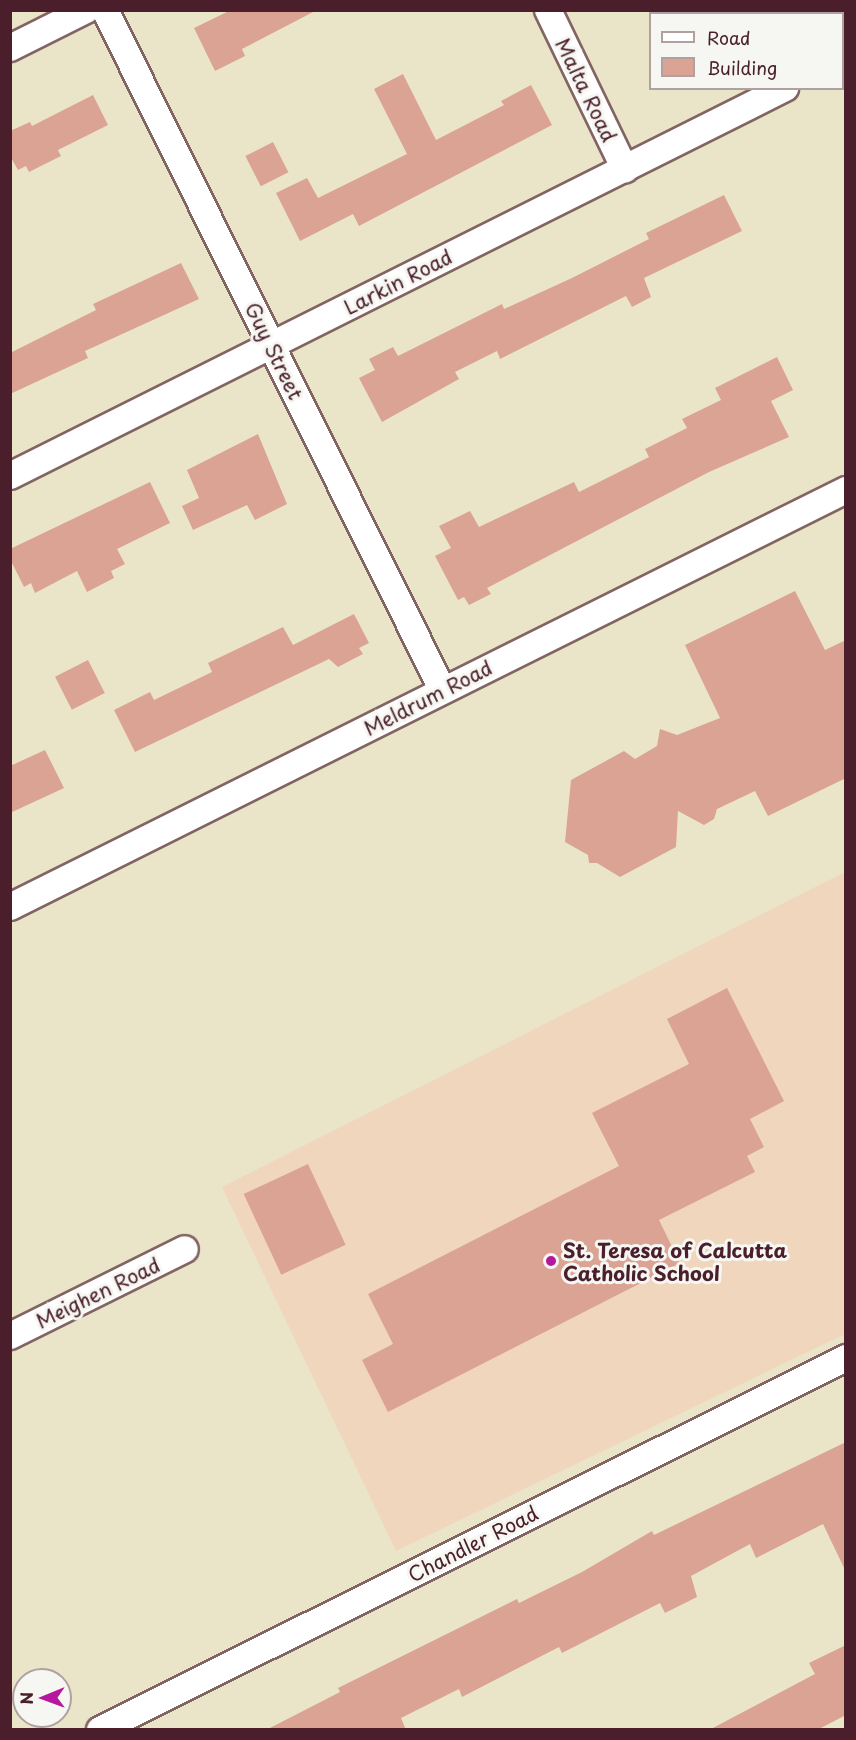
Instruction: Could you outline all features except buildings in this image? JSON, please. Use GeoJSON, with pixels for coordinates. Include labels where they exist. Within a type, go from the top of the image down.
{"type":"FeatureCollection","features":[{"type":"Feature","properties":{"kind":"street"},"geometry":{"type":"LineString","coordinates":[[10,48],[86,10]]}},
{"type":"Feature","properties":{"kind":"street","name":"Guy Street"},"geometry":{"type":"LineString","coordinates":[[105,10],[443,691]]}},
{"type":"Feature","properties":{"kind":"street","name":"Malta Road"},"geometry":{"type":"LineString","coordinates":[[548,10],[625,169]]}},
{"type":"Feature","properties":{"kind":"street","name":"Larkin Road"},"geometry":{"type":"LineString","coordinates":[[10,476],[782,90]]}},
{"type":"Feature","properties":{"kind":"street","name":"Meldrum Road"},"geometry":{"type":"LineString","coordinates":[[10,907],[846,490]]}},
{"type":"Feature","properties":{"kind":"street","name":"Meighen Road"},"geometry":{"type":"LineString","coordinates":[[10,1336],[185,1250]]}},
{"type":"Feature","properties":{"kind":"street","name":"Chandler Road"},"geometry":{"type":"LineString","coordinates":[[100,1730],[846,1358]]}},
{"type":"Feature","properties":{"kind":"shaded area","name":"St. Teresa of Calcutta Catholic School"},"geometry":{"type":"Polygon","coordinates":[[[845,872],[845,1334],[396,1551],[222,1187],[845,872]]]}},
{"type":"Feature","properties":{"kind":"place","name":"St. Teresa of Calcutta Catholic School"},"geometry":{"type":"Point","coordinates":[551,1261]}}]}
